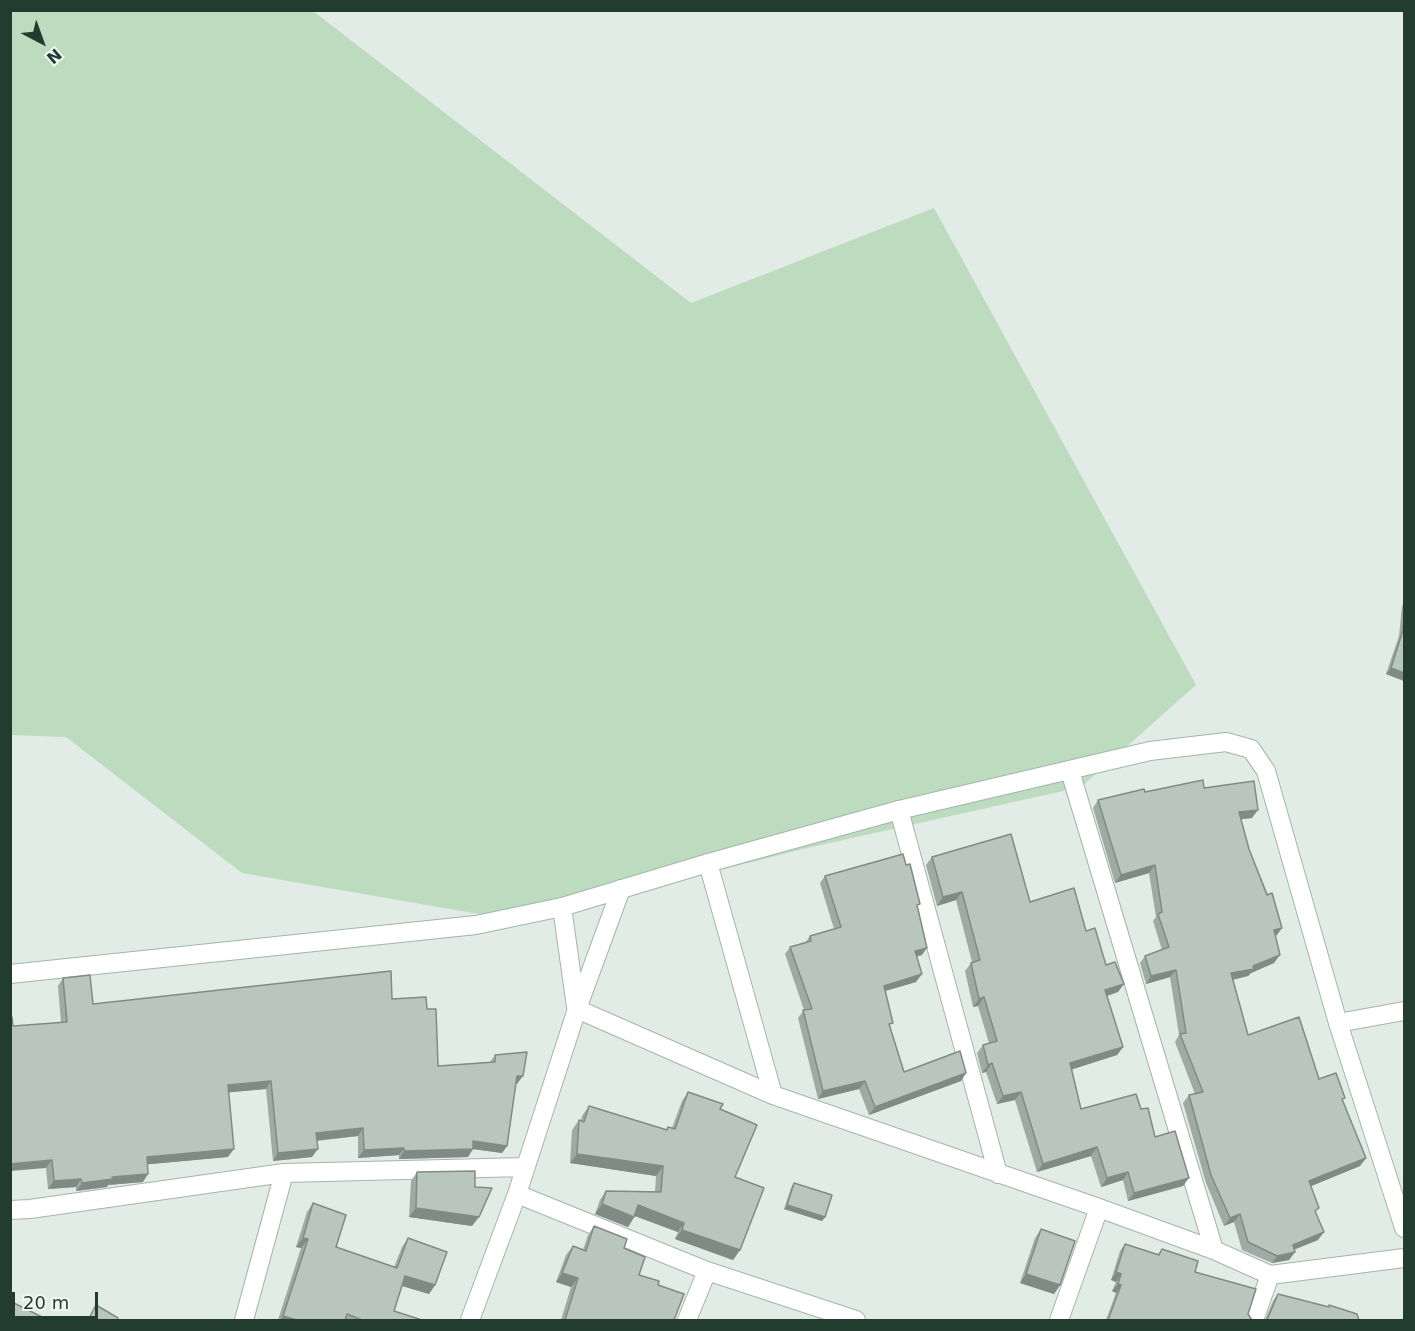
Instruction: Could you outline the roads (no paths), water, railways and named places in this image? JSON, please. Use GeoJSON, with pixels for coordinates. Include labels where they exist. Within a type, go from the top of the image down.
{"type":"FeatureCollection","features":[{"type":"Feature","properties":{"kind":"street"},"geometry":{"type":"LineString","coordinates":[[10,974],[476,925],[562,907],[708,863],[899,810],[1150,751],[1226,741],[1251,749],[1266,771],[1338,1023],[1404,1228]]}},
{"type":"Feature","properties":{"kind":"street"},"geometry":{"type":"LineString","coordinates":[[1070,771],[1214,1251]]}},
{"type":"Feature","properties":{"kind":"street"},"geometry":{"type":"LineString","coordinates":[[899,810],[998,1174]]}},
{"type":"Feature","properties":{"kind":"street"},"geometry":{"type":"LineString","coordinates":[[708,863],[773,1095]]}},
{"type":"Feature","properties":{"kind":"street"},"geometry":{"type":"LineString","coordinates":[[470,1320],[517,1194],[577,1009],[621,889]]}},
{"type":"Feature","properties":{"kind":"street"},"geometry":{"type":"LineString","coordinates":[[562,907],[577,1009]]}},
{"type":"Feature","properties":{"kind":"street"},"geometry":{"type":"LineString","coordinates":[[577,1009],[773,1095],[1099,1208],[1214,1251],[1270,1275],[1404,1258]]}},
{"type":"Feature","properties":{"kind":"street"},"geometry":{"type":"LineString","coordinates":[[1338,1023],[1404,1011]]}},
{"type":"Feature","properties":{"kind":"street"},"geometry":{"type":"LineString","coordinates":[[10,1210],[284,1173],[525,1167]]}},
{"type":"Feature","properties":{"kind":"street"},"geometry":{"type":"LineString","coordinates":[[244,1320],[284,1173]]}},
{"type":"Feature","properties":{"kind":"street"},"geometry":{"type":"LineString","coordinates":[[517,1194],[707,1271],[856,1320]]}},
{"type":"Feature","properties":{"kind":"street"},"geometry":{"type":"LineString","coordinates":[[1059,1320],[1099,1208]]}},
{"type":"Feature","properties":{"kind":"street"},"geometry":{"type":"LineString","coordinates":[[687,1320],[707,1271]]}},
{"type":"Feature","properties":{"kind":"street"},"geometry":{"type":"LineString","coordinates":[[1254,1320],[1270,1275]]}}]}
